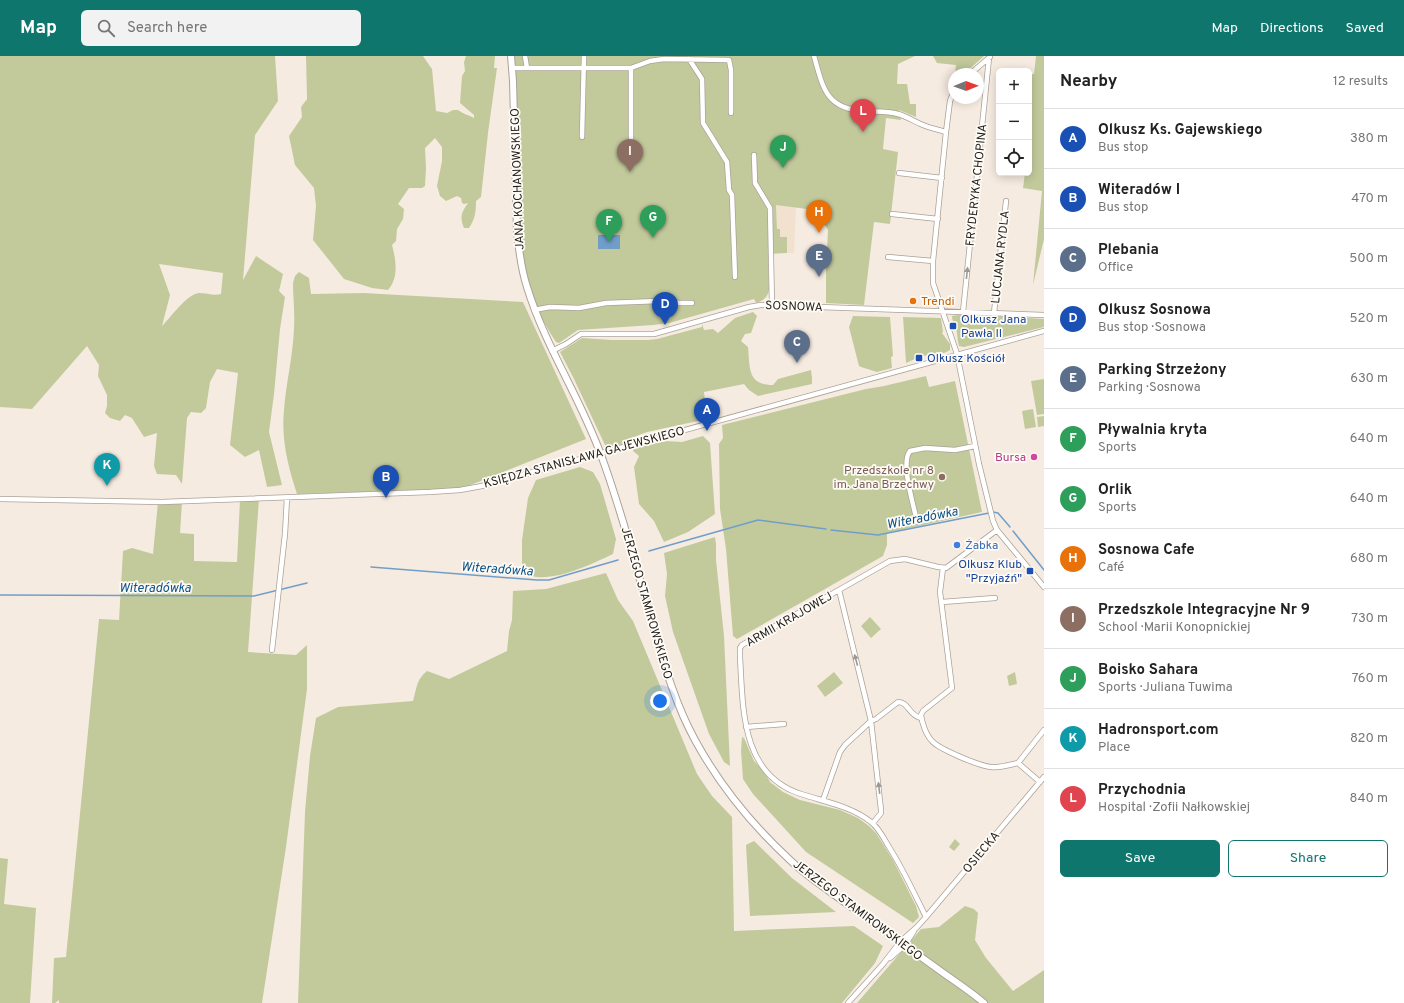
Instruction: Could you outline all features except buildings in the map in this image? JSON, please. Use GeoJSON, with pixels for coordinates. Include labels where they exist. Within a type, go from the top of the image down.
{"type":"FeatureCollection","features":[{"type":"Feature","properties":{"kind":"main road","name":"JANA KOCHANOWSKIEGO"},"geometry":{"type":"LineString","coordinates":[[511,56],[519,251],[526,285],[534,310],[552,351],[587,418],[600,453]]}},
{"type":"Feature","properties":{"kind":"main road","name":"JERZEGO STAMIROWSKIEGO"},"geometry":{"type":"LineString","coordinates":[[600,453],[634,559],[661,655],[672,688],[683,716],[695,740],[737,804],[793,863],[984,1003]]}},
{"type":"Feature","properties":{"kind":"street"},"geometry":{"type":"LineString","coordinates":[[525,56],[527,68]]}},
{"type":"Feature","properties":{"kind":"street"},"geometry":{"type":"LineString","coordinates":[[582,138],[584,56]]}},
{"type":"Feature","properties":{"kind":"street"},"geometry":{"type":"LineString","coordinates":[[814,56],[826,93],[831,100],[857,111],[898,114],[923,125],[946,132]]}},
{"type":"Feature","properties":{"kind":"street"},"geometry":{"type":"LineString","coordinates":[[977,68],[990,57]]}},
{"type":"Feature","properties":{"kind":"street","name":"FRYDERYKA CHOPINA"},"geometry":{"type":"LineString","coordinates":[[963,312],[990,57]]}},
{"type":"Feature","properties":{"kind":"street"},"geometry":{"type":"LineString","coordinates":[[512,68],[631,68],[662,58],[715,58],[729,60],[731,70],[731,113]]}},
{"type":"Feature","properties":{"kind":"street"},"geometry":{"type":"LineString","coordinates":[[689,59],[702,79],[703,123],[727,162],[729,190],[732,194],[735,277]]}},
{"type":"Feature","properties":{"kind":"street"},"geometry":{"type":"LineString","coordinates":[[631,68],[631,145]]}},
{"type":"Feature","properties":{"kind":"street"},"geometry":{"type":"LineString","coordinates":[[950,104],[933,261],[933,283],[957,354],[975,446],[994,525],[1044,587]]}},
{"type":"Feature","properties":{"kind":"street"},"geometry":{"type":"LineString","coordinates":[[754,156],[755,183],[770,208],[772,305]]}},
{"type":"Feature","properties":{"kind":"street"},"geometry":{"type":"LineString","coordinates":[[899,173],[942,178]]}},
{"type":"Feature","properties":{"kind":"street","name":"LUCJANA RYDLA"},"geometry":{"type":"LineString","coordinates":[[994,313],[1006,201]]}},
{"type":"Feature","properties":{"kind":"street"},"geometry":{"type":"LineString","coordinates":[[892,214],[938,219]]}},
{"type":"Feature","properties":{"kind":"street"},"geometry":{"type":"LineString","coordinates":[[888,257],[933,261]]}},
{"type":"Feature","properties":{"kind":"street"},"geometry":{"type":"LineString","coordinates":[[534,310],[550,307],[579,308],[606,303],[659,301],[679,303],[692,302]]}},
{"type":"Feature","properties":{"kind":"street","name":"SOSNOWA"},"geometry":{"type":"LineString","coordinates":[[552,351],[564,346],[581,334],[654,334],[749,307],[772,305],[1044,315]]}},
{"type":"Feature","properties":{"kind":"street","name":"KSIĘDZA STANISŁAWA GAJEWSKIEGO"},"geometry":{"type":"LineString","coordinates":[[0,499],[162,502],[346,496],[460,490],[482,486],[1044,331]]}},
{"type":"Feature","properties":{"kind":"street"},"geometry":{"type":"LineString","coordinates":[[917,522],[906,470],[907,454],[913,450],[925,448],[955,450],[975,446]]}},
{"type":"Feature","properties":{"kind":"street"},"geometry":{"type":"LineString","coordinates":[[272,650],[285,534],[287,498]]}},
{"type":"Feature","properties":{"kind":"street"},"geometry":{"type":"LineString","coordinates":[[997,530],[951,565],[943,568],[940,592],[952,688],[923,711],[921,718],[930,738],[938,746],[990,767],[1018,763],[1044,730]]}},
{"type":"Feature","properties":{"kind":"street","name":"ARMII KRAJOWEJ"},"geometry":{"type":"LineString","coordinates":[[926,917],[902,868],[872,823],[860,814],[823,800],[792,791],[776,781],[765,769],[756,755],[746,727],[740,648],[742,645],[890,561],[899,559],[909,560],[943,568]]}},
{"type":"Feature","properties":{"kind":"street","name":"ARMII KRAJOWEJ"},"geometry":{"type":"LineString","coordinates":[[839,590],[871,721],[882,810],[872,823]]}},
{"type":"Feature","properties":{"kind":"street"},"geometry":{"type":"LineString","coordinates":[[942,602],[995,598]]}},
{"type":"Feature","properties":{"kind":"street"},"geometry":{"type":"LineString","coordinates":[[823,800],[840,752],[845,745],[871,721],[876,719],[894,704],[901,702],[915,716],[921,718]]}},
{"type":"Feature","properties":{"kind":"street"},"geometry":{"type":"LineString","coordinates":[[746,727],[784,724]]}},
{"type":"Feature","properties":{"kind":"street"},"geometry":{"type":"LineString","coordinates":[[1018,763],[1040,782]]}},
{"type":"Feature","properties":{"kind":"street","name":"OSIECKA"},"geometry":{"type":"LineString","coordinates":[[848,1003],[926,917],[1044,777]]}},
{"type":"Feature","properties":{"kind":"shaded area"},"geometry":{"type":"Polygon","coordinates":[[[776,205],[796,205],[794,253],[787,253],[787,238],[780,237],[777,229],[776,205]]]}},
{"type":"Feature","properties":{"kind":"green space"},"geometry":{"type":"Polygon","coordinates":[[[0,56],[275,56],[278,101],[255,135],[243,280],[256,256],[283,274],[279,291],[285,297],[269,432],[282,485],[267,487],[259,450],[245,457],[230,445],[238,373],[217,369],[210,382],[206,408],[201,413],[191,412],[187,418],[182,484],[176,475],[157,474],[154,466],[157,433],[144,437],[132,418],[125,415],[120,421],[110,418],[105,413],[107,406],[107,395],[98,376],[99,365],[87,346],[32,409],[0,407],[0,56]],[[159,264],[170,295],[162,326],[179,306],[194,294],[221,294],[223,273],[159,264]]]}},
{"type":"Feature","properties":{"kind":"green space"},"geometry":{"type":"Polygon","coordinates":[[[306,56],[423,56],[432,69],[436,111],[447,113],[453,110],[458,110],[474,118],[474,115],[460,103],[462,76],[465,71],[464,62],[466,56],[495,56],[494,68],[497,68],[481,197],[476,201],[473,222],[469,228],[464,228],[462,214],[468,203],[462,203],[461,198],[457,196],[446,201],[440,196],[437,186],[442,161],[442,147],[435,138],[425,148],[425,186],[422,188],[409,188],[398,204],[404,209],[403,219],[397,229],[396,241],[392,245],[396,269],[394,280],[388,290],[372,288],[344,279],[313,240],[316,206],[314,188],[295,165],[289,136],[302,117],[301,107],[307,99],[306,56]]]}},
{"type":"Feature","properties":{"kind":"green space"},"geometry":{"type":"Polygon","coordinates":[[[514,56],[915,56],[898,64],[897,84],[907,84],[910,104],[916,104],[916,117],[899,110],[901,120],[886,118],[883,149],[898,152],[890,224],[874,222],[864,305],[826,303],[828,230],[815,210],[776,205],[777,229],[780,229],[780,237],[787,237],[787,253],[768,254],[769,290],[768,295],[763,300],[756,303],[754,299],[669,323],[578,330],[559,343],[556,342],[541,316],[531,289],[524,261],[520,232],[516,75],[514,56]]]}},
{"type":"Feature","properties":{"kind":"green space"},"geometry":{"type":"Polygon","coordinates":[[[933,56],[984,56],[971,68],[956,68],[956,65],[937,63],[933,56]]]}},
{"type":"Feature","properties":{"kind":"green space"},"geometry":{"type":"Polygon","coordinates":[[[1036,56],[1044,56],[1044,239],[1033,285],[1042,191],[1023,188],[1025,176],[1032,176],[1032,74],[1034,74],[1036,56]]]}},
{"type":"Feature","properties":{"kind":"green space"},"geometry":{"type":"Polygon","coordinates":[[[299,272],[309,278],[311,294],[364,293],[523,302],[586,439],[463,488],[297,494],[286,453],[283,421],[293,338],[293,283],[295,276],[299,272]]]}},
{"type":"Feature","properties":{"kind":"green space"},"geometry":{"type":"Polygon","coordinates":[[[753,312],[757,316],[751,333],[745,334],[741,341],[748,347],[750,368],[754,378],[758,382],[773,385],[778,379],[811,370],[812,384],[758,396],[749,390],[744,384],[704,392],[707,419],[647,432],[631,438],[633,440],[619,445],[605,445],[560,352],[582,338],[612,340],[657,339],[702,327],[702,324],[704,330],[713,329],[718,333],[735,318],[753,312]]]}},
{"type":"Feature","properties":{"kind":"green space"},"geometry":{"type":"Polygon","coordinates":[[[965,314],[1044,319],[1044,327],[964,347],[959,346],[957,331],[952,316],[965,314]]]}},
{"type":"Feature","properties":{"kind":"green space"},"geometry":{"type":"Polygon","coordinates":[[[853,316],[890,317],[893,356],[891,357],[892,368],[877,372],[859,366],[849,327],[853,316]]]}},
{"type":"Feature","properties":{"kind":"green space"},"geometry":{"type":"Polygon","coordinates":[[[903,317],[941,318],[942,333],[950,344],[950,350],[944,353],[916,357],[917,358],[906,363],[903,317]]]}},
{"type":"Feature","properties":{"kind":"green space"},"geometry":{"type":"Polygon","coordinates":[[[926,376],[929,387],[955,381],[982,512],[887,533],[887,545],[883,556],[737,639],[733,636],[726,549],[720,509],[719,444],[723,438],[722,425],[866,389],[926,376]]]}},
{"type":"Feature","properties":{"kind":"green space"},"geometry":{"type":"Polygon","coordinates":[[[1044,379],[1044,414],[1037,415],[1031,381],[1044,379]]]}},
{"type":"Feature","properties":{"kind":"green space"},"geometry":{"type":"Polygon","coordinates":[[[1033,409],[1036,427],[1025,429],[1022,411],[1033,409]]]}},
{"type":"Feature","properties":{"kind":"green space"},"geometry":{"type":"Polygon","coordinates":[[[1044,416],[1044,426],[1038,427],[1037,417],[1044,416]]]}},
{"type":"Feature","properties":{"kind":"green space"},"geometry":{"type":"Polygon","coordinates":[[[703,436],[710,443],[715,514],[688,532],[664,542],[654,521],[639,504],[634,467],[639,456],[633,451],[633,449],[665,441],[682,442],[703,436]]]}},
{"type":"Feature","properties":{"kind":"green space"},"geometry":{"type":"Polygon","coordinates":[[[580,467],[593,472],[600,484],[616,539],[613,554],[576,570],[556,576],[531,576],[522,571],[522,540],[528,498],[536,480],[580,467]]]}},
{"type":"Feature","properties":{"kind":"green space"},"geometry":{"type":"Polygon","coordinates":[[[259,499],[248,652],[296,655],[307,645],[307,689],[286,847],[262,1003],[59,1003],[59,1000],[52,1003],[54,958],[66,957],[99,619],[119,620],[123,551],[132,548],[153,554],[158,502],[182,502],[180,533],[194,534],[194,561],[237,562],[240,500],[259,499]]]}},
{"type":"Feature","properties":{"kind":"green space"},"geometry":{"type":"Polygon","coordinates":[[[715,537],[724,636],[730,766],[724,762],[709,734],[673,632],[665,596],[667,574],[664,553],[715,537]]]}},
{"type":"Feature","properties":{"kind":"green space"},"geometry":{"type":"Polygon","coordinates":[[[606,573],[618,600],[633,621],[697,774],[712,796],[732,817],[734,931],[854,926],[883,946],[875,963],[842,1003],[298,1003],[305,812],[310,756],[316,718],[338,707],[413,701],[419,681],[423,674],[427,671],[449,679],[507,651],[509,631],[512,620],[513,591],[546,589],[606,573]]]}},
{"type":"Feature","properties":{"kind":"green space"},"geometry":{"type":"Polygon","coordinates":[[[870,617],[881,629],[871,638],[861,626],[870,617]]]}},
{"type":"Feature","properties":{"kind":"green space"},"geometry":{"type":"Polygon","coordinates":[[[834,672],[843,683],[825,697],[817,686],[834,672]]]}},
{"type":"Feature","properties":{"kind":"green space"},"geometry":{"type":"Polygon","coordinates":[[[1015,672],[1017,684],[1009,686],[1007,676],[1015,672]]]}},
{"type":"Feature","properties":{"kind":"green space"},"geometry":{"type":"Polygon","coordinates":[[[742,737],[744,738],[754,761],[765,773],[770,782],[783,792],[800,800],[840,810],[858,818],[876,833],[893,860],[916,906],[919,917],[913,923],[806,852],[753,794],[743,779],[741,751],[742,737]]]}},
{"type":"Feature","properties":{"kind":"green space"},"geometry":{"type":"Polygon","coordinates":[[[955,839],[960,844],[954,851],[949,847],[955,839]]]}},
{"type":"Feature","properties":{"kind":"green space"},"geometry":{"type":"Polygon","coordinates":[[[754,841],[792,878],[836,912],[750,916],[746,845],[754,841]]]}},
{"type":"Feature","properties":{"kind":"green space"},"geometry":{"type":"Polygon","coordinates":[[[0,858],[8,859],[4,904],[36,908],[30,1003],[0,1003],[0,858]]]}},
{"type":"Feature","properties":{"kind":"green space"},"geometry":{"type":"Polygon","coordinates":[[[965,906],[974,909],[978,913],[975,940],[986,958],[1013,991],[1044,970],[1044,1003],[857,1003],[921,929],[939,927],[965,906]]]}},
{"type":"Feature","properties":{"kind":"water"},"geometry":{"type":"Polygon","coordinates":[[[598,235],[620,235],[620,249],[598,249],[598,235]]]}},
{"type":"Feature","properties":{"kind":"waterway","name":"Witeradówka"},"geometry":{"type":"LineString","coordinates":[[993,512],[998,513],[1010,527]]}},
{"type":"Feature","properties":{"kind":"waterway","name":"Witeradówka"},"geometry":{"type":"LineString","coordinates":[[831,530],[878,535],[989,513]]}},
{"type":"Feature","properties":{"kind":"waterway","name":"Witeradówka"},"geometry":{"type":"LineString","coordinates":[[649,551],[758,520],[826,529]]}},
{"type":"Feature","properties":{"kind":"waterway","name":"Witeradówka"},"geometry":{"type":"LineString","coordinates":[[1013,531],[1044,570]]}},
{"type":"Feature","properties":{"kind":"waterway","name":"Witeradówka"},"geometry":{"type":"LineString","coordinates":[[371,567],[549,580],[618,560]]}},
{"type":"Feature","properties":{"kind":"waterway","name":"Witeradówka"},"geometry":{"type":"LineString","coordinates":[[0,595],[254,596],[307,583]]}},
{"type":"Feature","properties":{"kind":"place","name":"Przychodnia"},"geometry":{"type":"Point","coordinates":[863,132]}},
{"type":"Feature","properties":{"kind":"place","name":"Boisko Sahara"},"geometry":{"type":"Point","coordinates":[783,168]}},
{"type":"Feature","properties":{"kind":"place","name":"Przedszkole Integracyjne Nr 9"},"geometry":{"type":"Point","coordinates":[630,172]}},
{"type":"Feature","properties":{"kind":"place","name":"Sosnowa Cafe"},"geometry":{"type":"Point","coordinates":[819,233]}},
{"type":"Feature","properties":{"kind":"place","name":"Orlik"},"geometry":{"type":"Point","coordinates":[653,238]}},
{"type":"Feature","properties":{"kind":"place","name":"Pływalnia kryta"},"geometry":{"type":"Point","coordinates":[609,242]}},
{"type":"Feature","properties":{"kind":"place","name":"Parking Strzeżony"},"geometry":{"type":"Point","coordinates":[819,277]}},
{"type":"Feature","properties":{"kind":"place","name":"Trendi"},"geometry":{"type":"Point","coordinates":[913,301]}},
{"type":"Feature","properties":{"kind":"place","name":"Olkusz Sosnowa"},"geometry":{"type":"Point","coordinates":[665,325]}},
{"type":"Feature","properties":{"kind":"place","name":"Olkusz Jana Pawła II"},"geometry":{"type":"Point","coordinates":[953,326]}},
{"type":"Feature","properties":{"kind":"place","name":"Olkusz Kościół"},"geometry":{"type":"Point","coordinates":[919,358]}},
{"type":"Feature","properties":{"kind":"place","name":"Plebania"},"geometry":{"type":"Point","coordinates":[797,363]}},
{"type":"Feature","properties":{"kind":"place","name":"Olkusz Ks. Gajewskiego"},"geometry":{"type":"Point","coordinates":[707,431]}},
{"type":"Feature","properties":{"kind":"place","name":"Bursa"},"geometry":{"type":"Point","coordinates":[1034,457]}},
{"type":"Feature","properties":{"kind":"place","name":"Przedszkole nr 8 im. Jana Brzechwy"},"geometry":{"type":"Point","coordinates":[942,477]}},
{"type":"Feature","properties":{"kind":"place","name":"Hadronsport.com"},"geometry":{"type":"Point","coordinates":[107,486]}},
{"type":"Feature","properties":{"kind":"place","name":"Witeradów I"},"geometry":{"type":"Point","coordinates":[386,498]}},
{"type":"Feature","properties":{"kind":"place","name":"Żabka"},"geometry":{"type":"Point","coordinates":[957,545]}},
{"type":"Feature","properties":{"kind":"place","name":"Olkusz Klub \"Przyjaźń\""},"geometry":{"type":"Point","coordinates":[1030,571]}}]}
